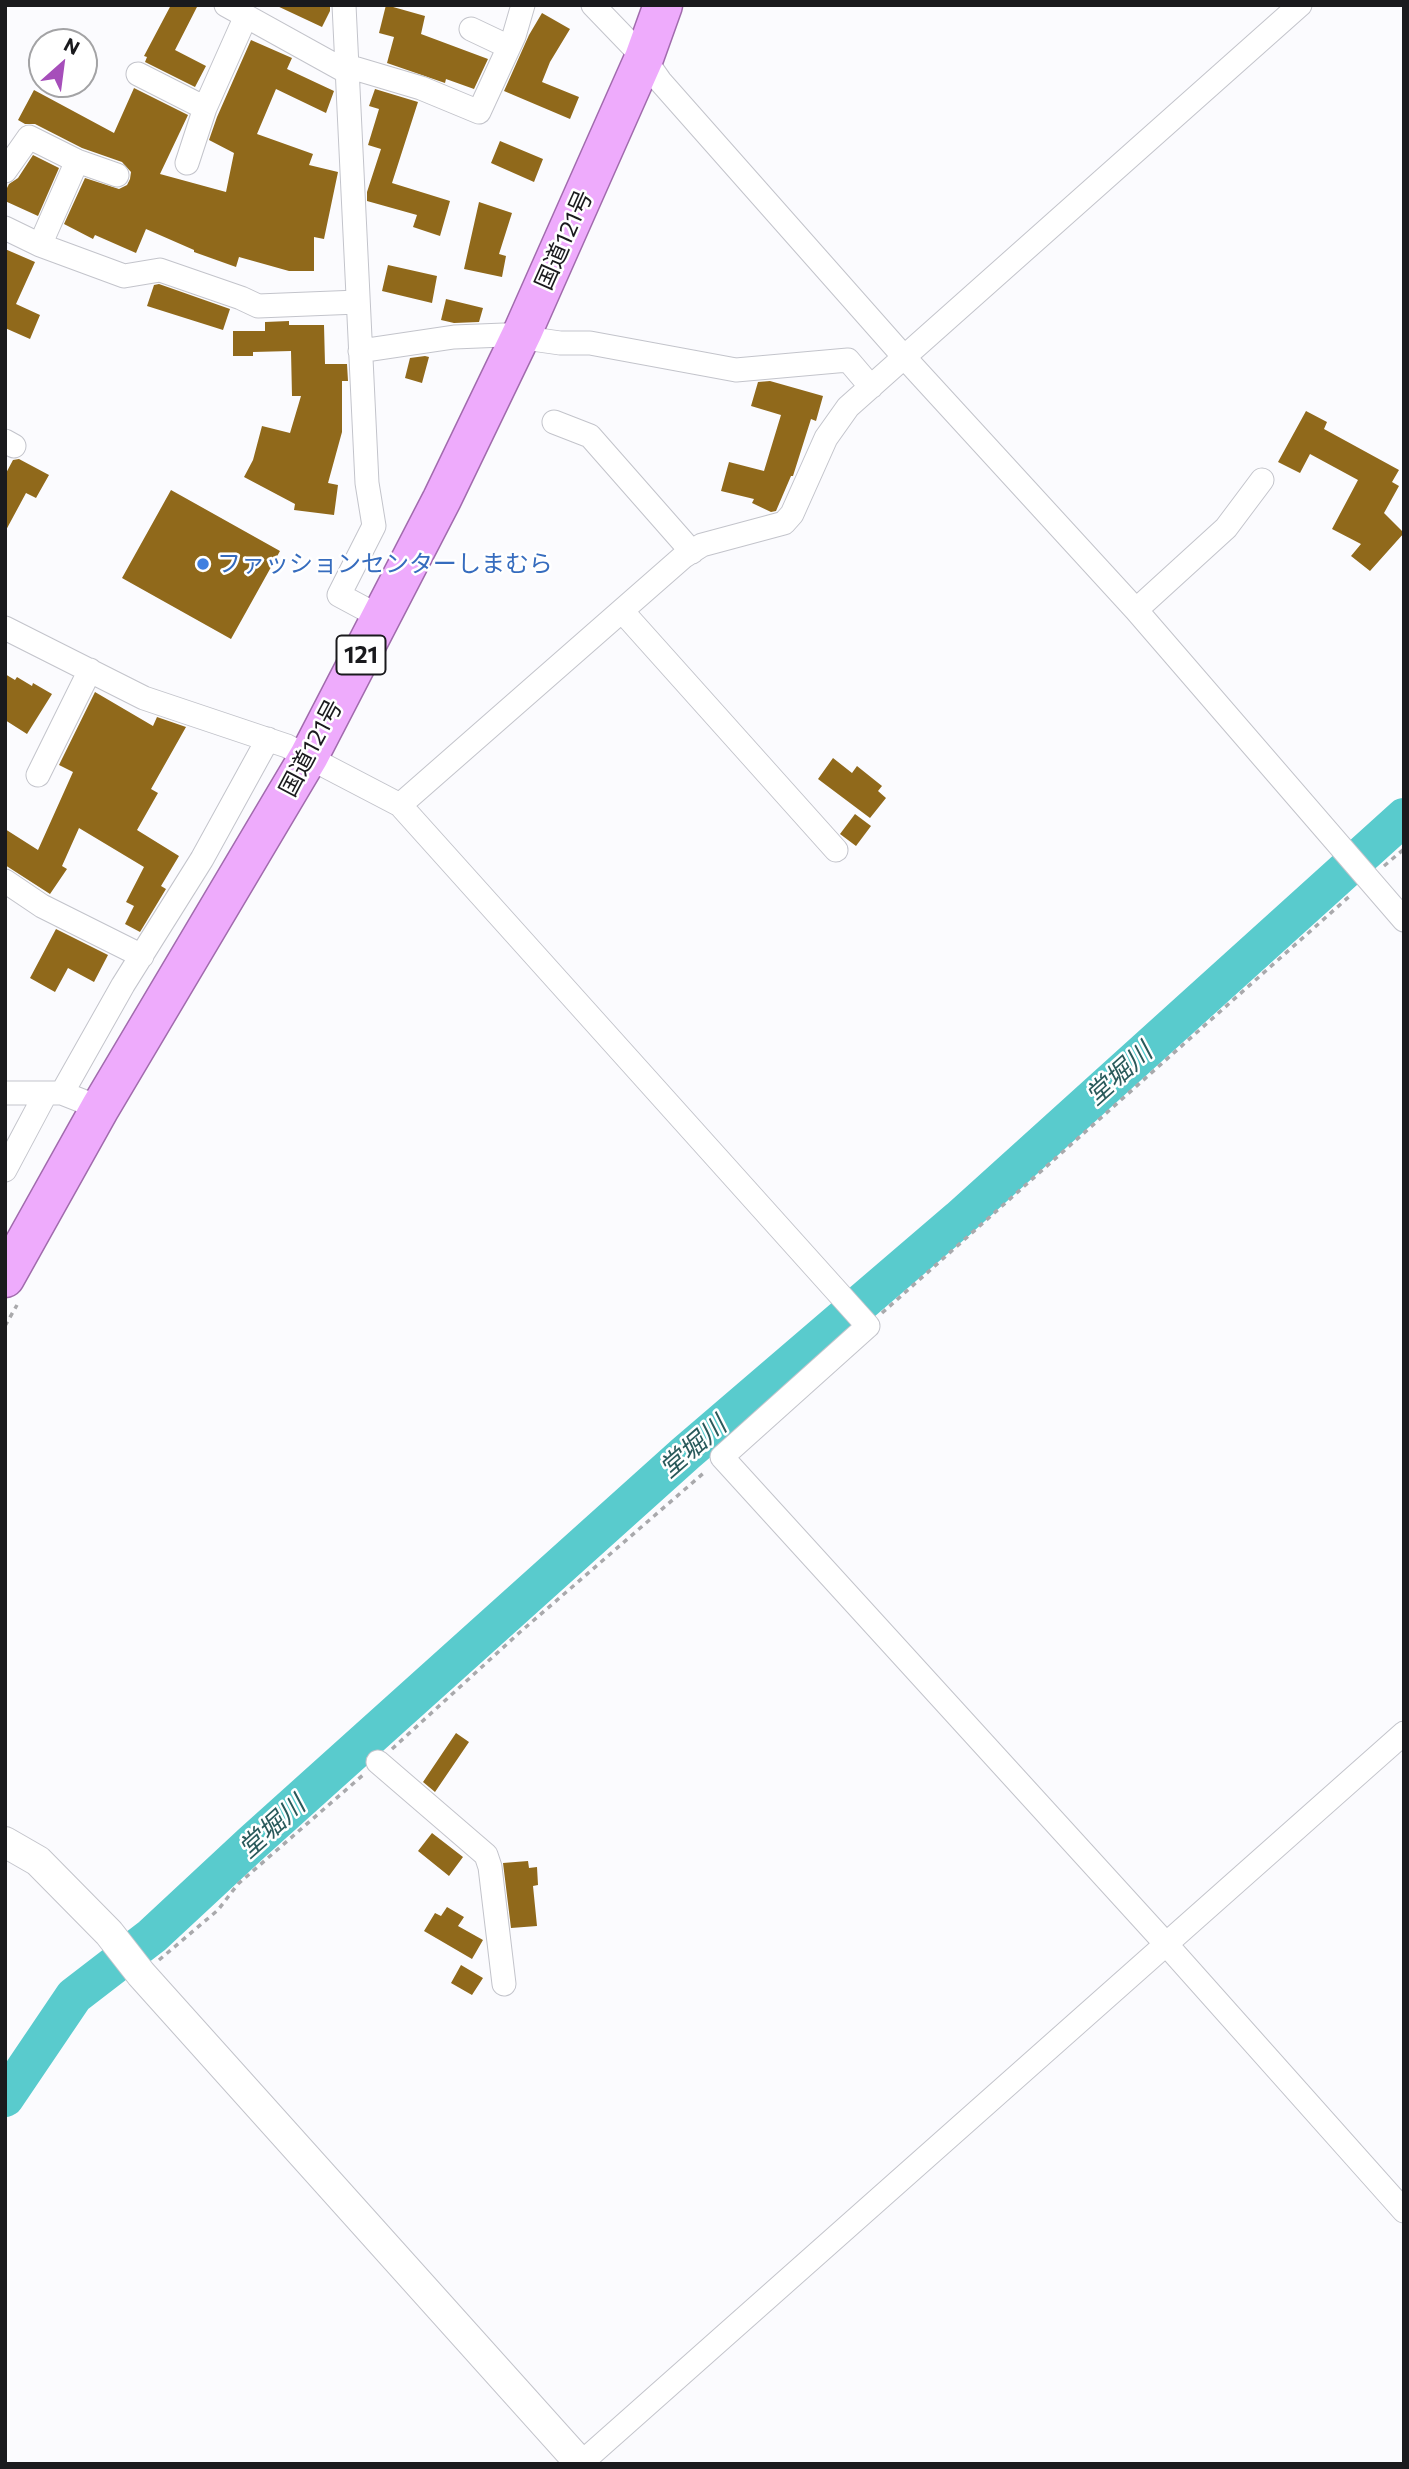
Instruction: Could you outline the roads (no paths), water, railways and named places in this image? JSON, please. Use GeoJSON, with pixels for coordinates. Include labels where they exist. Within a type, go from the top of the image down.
{"type":"FeatureCollection","features":[{"type":"Feature","properties":{"kind":"highway","name":"国道121号"},"geometry":{"type":"LineString","coordinates":[[5,1278],[100,1108],[309,756],[442,499],[521,337],[643,58],[663,5]]}},
{"type":"Feature","properties":{"kind":"street"},"geometry":{"type":"LineString","coordinates":[[344,5],[367,483],[374,526],[339,595],[380,617]]}},
{"type":"Feature","properties":{"kind":"street"},"geometry":{"type":"LineString","coordinates":[[187,163],[236,11],[347,69],[421,88],[479,112],[509,47],[523,5]]}},
{"type":"Feature","properties":{"kind":"street"},"geometry":{"type":"LineString","coordinates":[[593,5],[643,58],[669,91],[905,358],[1136,610],[1404,920]]}},
{"type":"Feature","properties":{"kind":"street"},"geometry":{"type":"LineString","coordinates":[[400,805],[692,552],[702,545],[784,523],[792,514],[837,420],[848,407],[1300,5]]}},
{"type":"Feature","properties":{"kind":"street"},"geometry":{"type":"LineString","coordinates":[[471,29],[509,47]]}},
{"type":"Feature","properties":{"kind":"street"},"geometry":{"type":"LineString","coordinates":[[138,74],[205,108]]}},
{"type":"Feature","properties":{"kind":"street"},"geometry":{"type":"LineString","coordinates":[[5,171],[29,137],[77,161],[117,175]]}},
{"type":"Feature","properties":{"kind":"street"},"geometry":{"type":"LineString","coordinates":[[40,245],[77,161]]}},
{"type":"Feature","properties":{"kind":"street"},"geometry":{"type":"LineString","coordinates":[[5,228],[40,245],[124,276],[160,270],[258,306],[358,302]]}},
{"type":"Feature","properties":{"kind":"street"},"geometry":{"type":"LineString","coordinates":[[360,351],[454,337],[504,335],[560,343],[590,344],[736,370],[848,360],[871,387]]}},
{"type":"Feature","properties":{"kind":"street"},"geometry":{"type":"LineString","coordinates":[[554,422],[590,436],[692,552]]}},
{"type":"Feature","properties":{"kind":"street"},"geometry":{"type":"LineString","coordinates":[[1136,610],[1226,528],[1262,480]]}},
{"type":"Feature","properties":{"kind":"street"},"geometry":{"type":"LineString","coordinates":[[622,611],[836,850]]}},
{"type":"Feature","properties":{"kind":"street"},"geometry":{"type":"LineString","coordinates":[[5,628],[144,698],[268,739],[309,756],[400,805],[868,1326],[722,1457],[1166,1944],[1404,2211]]}},
{"type":"Feature","properties":{"kind":"street"},"geometry":{"type":"LineString","coordinates":[[38,775],[90,670]]}},
{"type":"Feature","properties":{"kind":"street"},"geometry":{"type":"LineString","coordinates":[[5,1170],[202,859],[268,739]]}},
{"type":"Feature","properties":{"kind":"street"},"geometry":{"type":"LineString","coordinates":[[5,881],[42,905],[142,956]]}},
{"type":"Feature","properties":{"kind":"street"},"geometry":{"type":"LineString","coordinates":[[5,1093],[54,1093],[100,1108]]}},
{"type":"Feature","properties":{"kind":"street"},"geometry":{"type":"LineString","coordinates":[[5,1842],[38,1861],[109,1933],[141,1974],[580,2464],[1404,1733]]}},
{"type":"Feature","properties":{"kind":"street"},"geometry":{"type":"LineString","coordinates":[[378,1762],[486,1855],[490,1867],[504,1984]]}},
{"type":"Feature","properties":{"kind":"waterway","name":"堂堀川"},"geometry":{"type":"LineString","coordinates":[[5,2098],[74,1996],[152,1936],[686,1453],[959,1219],[1404,817]]}},
{"type":"Feature","properties":{"kind":"place","name":"ファッションセンターしまむら"},"geometry":{"type":"Point","coordinates":[203,564]}}]}
